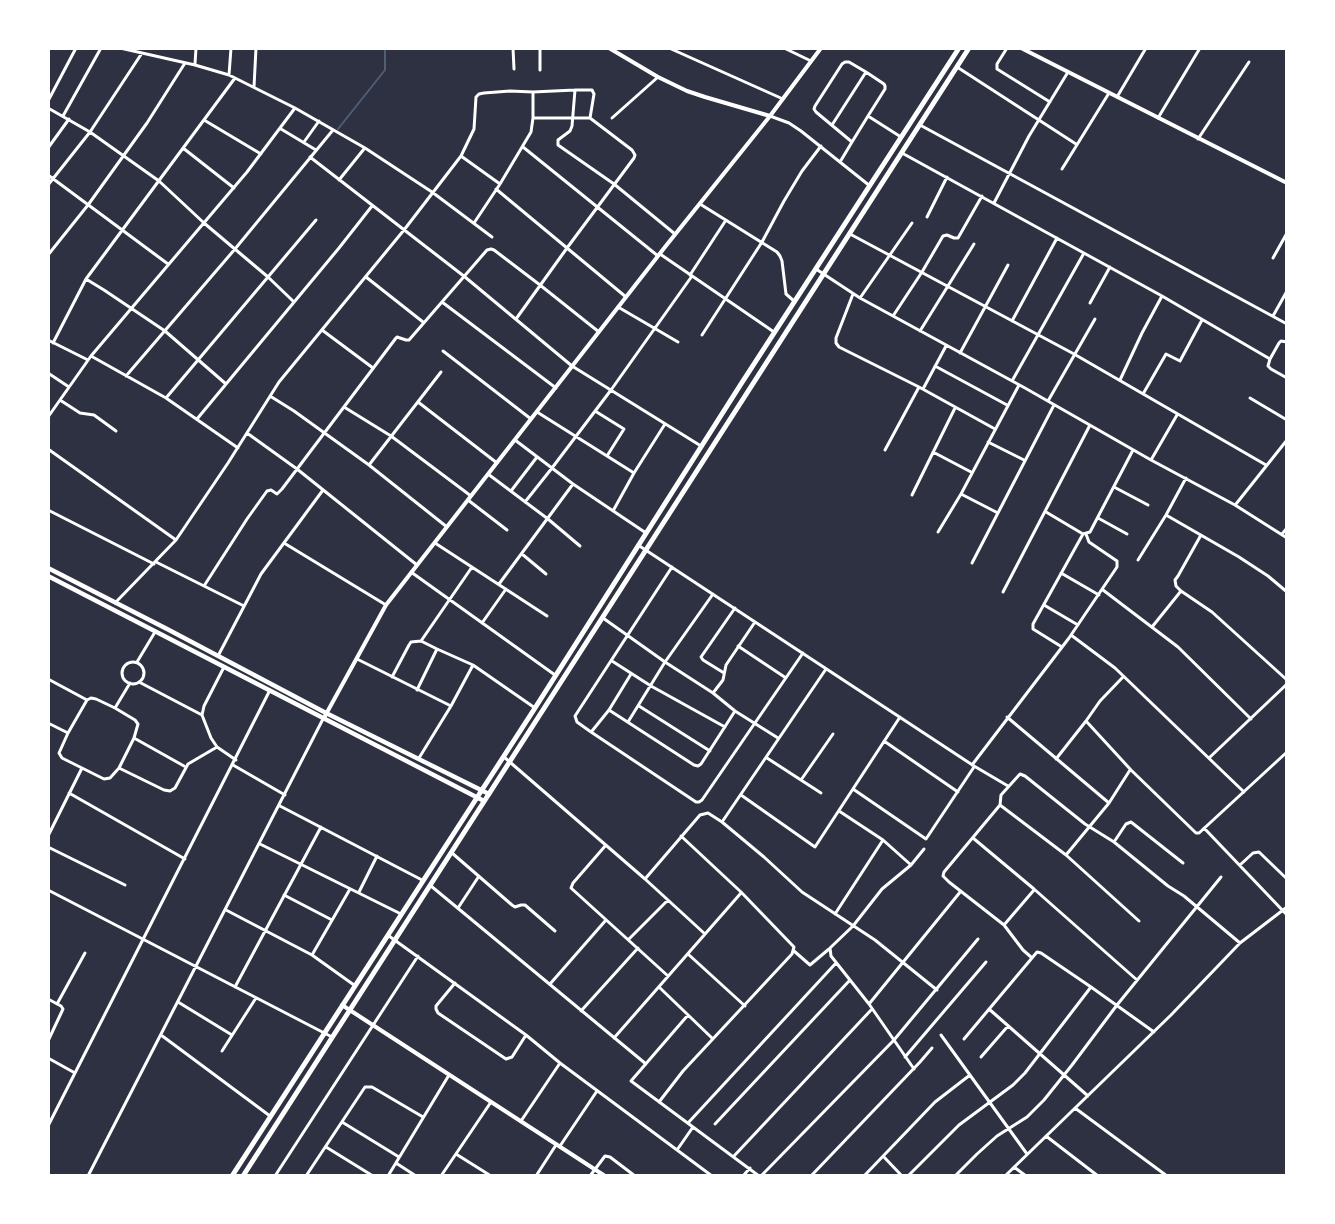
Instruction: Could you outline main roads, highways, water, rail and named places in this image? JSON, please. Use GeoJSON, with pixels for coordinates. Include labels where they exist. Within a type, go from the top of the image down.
{"type":"FeatureCollection","features":[{"type":"Feature","properties":{"kind":"main road"},"geometry":{"type":"LineString","coordinates":[[232,1176],[959,48]]}},
{"type":"Feature","properties":{"kind":"main road"},"geometry":{"type":"LineString","coordinates":[[243,1176],[969,48]]}},
{"type":"Feature","properties":{"kind":"main road"},"geometry":{"type":"LineString","coordinates":[[48,568],[326,713],[489,794]]}},
{"type":"Feature","properties":{"kind":"main road"},"geometry":{"type":"LineString","coordinates":[[48,576],[484,801]]}},
{"type":"Feature","properties":{"kind":"waterway"},"geometry":{"type":"LineString","coordinates":[[338,129],[385,70],[385,48]]}}]}
